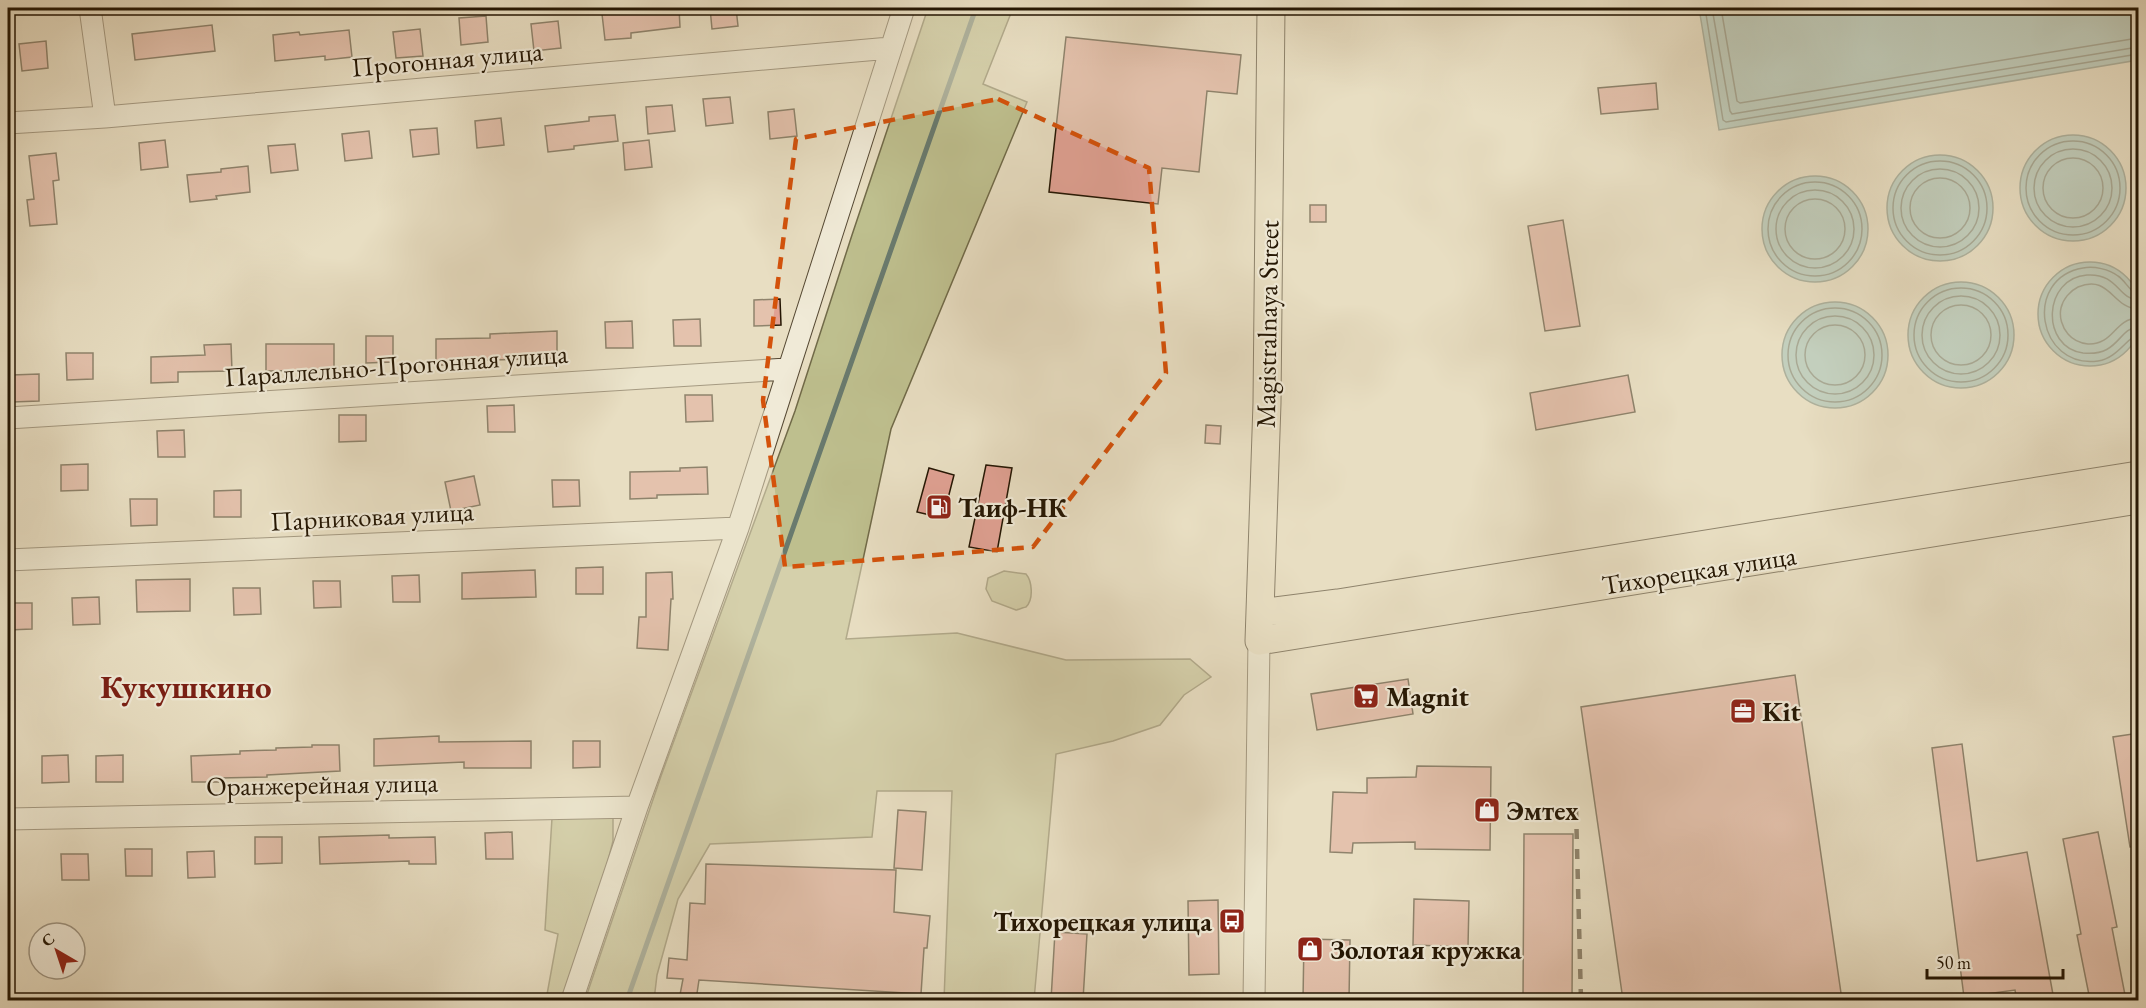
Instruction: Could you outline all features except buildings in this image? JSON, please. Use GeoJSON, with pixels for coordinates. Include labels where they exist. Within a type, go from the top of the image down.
{"type":"FeatureCollection","features":[{"type":"Feature","properties":{"kind":"main road","name":"Magistralnaya Street"},"geometry":{"type":"LineString","coordinates":[[1259,641],[1267,403],[1271,8]]}},
{"type":"Feature","properties":{"kind":"main road","name":"Тихорецкая улица"},"geometry":{"type":"LineString","coordinates":[[1260,613],[1350,601],[2139,475]]}},
{"type":"Feature","properties":{"kind":"main road","name":"Тихорецкая улица"},"geometry":{"type":"LineString","coordinates":[[1259,641],[2139,500]]}},
{"type":"Feature","properties":{"kind":"street"},"geometry":{"type":"LineString","coordinates":[[90,8],[105,117]]}},
{"type":"Feature","properties":{"kind":"street"},"geometry":{"type":"LineString","coordinates":[[572,1000],[637,807],[738,528],[904,8]]}},
{"type":"Feature","properties":{"kind":"street","name":"Прогонная улица"},"geometry":{"type":"LineString","coordinates":[[8,123],[105,117],[891,48]]}},
{"type":"Feature","properties":{"kind":"street","name":"Параллельно-Прогонная улица"},"geometry":{"type":"LineString","coordinates":[[8,418],[787,369]]}},
{"type":"Feature","properties":{"kind":"street","name":"Парниковая улица"},"geometry":{"type":"LineString","coordinates":[[8,560],[738,528]]}},
{"type":"Feature","properties":{"kind":"street"},"geometry":{"type":"LineString","coordinates":[[1254,1000],[1259,641]]}},
{"type":"Feature","properties":{"kind":"street","name":"Оранжерейная улица"},"geometry":{"type":"LineString","coordinates":[[8,819],[637,807]]}},
{"type":"Feature","properties":{"kind":"highlighted area"},"geometry":{"type":"Polygon","coordinates":[[[998,99],[1149,168],[1166,373],[1033,547],[785,567],[763,400],[796,139],[998,99]]]}},
{"type":"Feature","properties":{"kind":"green space"},"geometry":{"type":"Polygon","coordinates":[[[928,8],[1013,8],[983,84],[1027,102],[891,429],[846,639],[957,633],[1066,660],[1190,659],[1211,677],[1184,695],[1160,725],[1113,741],[1056,754],[1034,1000],[944,1000],[952,791],[877,791],[872,837],[710,844],[678,899],[657,975],[654,1000],[585,1000],[661,776],[795,411],[928,8]]]}},
{"type":"Feature","properties":{"kind":"green space"},"geometry":{"type":"Polygon","coordinates":[[[1004,571],[1026,574],[1028,577],[1031,595],[1026,607],[1016,610],[992,601],[986,589],[988,578],[1004,571]]]}},
{"type":"Feature","properties":{"kind":"green space"},"geometry":{"type":"Polygon","coordinates":[[[613,817],[613,841],[587,943],[566,1000],[546,1000],[558,934],[545,930],[552,818],[613,817]]]}},
{"type":"Feature","properties":{"kind":"water"},"geometry":{"type":"Polygon","coordinates":[[[1699,8],[2138,8],[2138,60],[1719,130],[1699,8]]]}},
{"type":"Feature","properties":{"kind":"water"},"geometry":{"type":"Polygon","coordinates":[[[2073,135],[2093,139],[2110,151],[2122,168],[2126,188],[2122,208],[2110,225],[2093,237],[2073,241],[2053,237],[2036,225],[2024,208],[2020,188],[2024,168],[2036,151],[2053,139],[2073,135]]]}},
{"type":"Feature","properties":{"kind":"water"},"geometry":{"type":"Polygon","coordinates":[[[1940,155],[1960,159],[1977,171],[1989,188],[1993,208],[1989,228],[1977,245],[1960,257],[1940,261],[1920,257],[1903,245],[1891,228],[1887,208],[1891,188],[1903,171],[1920,159],[1940,155]]]}},
{"type":"Feature","properties":{"kind":"water"},"geometry":{"type":"Polygon","coordinates":[[[1815,176],[1835,180],[1852,192],[1864,209],[1868,229],[1864,249],[1852,266],[1835,278],[1815,282],[1795,278],[1778,266],[1766,249],[1762,229],[1766,209],[1778,192],[1795,180],[1815,176]]]}},
{"type":"Feature","properties":{"kind":"water"},"geometry":{"type":"Polygon","coordinates":[[[2090,262],[2110,266],[2127,277],[2138,294],[2142,314],[2138,334],[2127,351],[2110,362],[2090,366],[2070,362],[2053,351],[2042,334],[2038,314],[2042,294],[2053,277],[2070,266],[2090,262]]]}},
{"type":"Feature","properties":{"kind":"water"},"geometry":{"type":"Polygon","coordinates":[[[1961,282],[1981,286],[1998,298],[2010,315],[2014,335],[2010,355],[1998,372],[1981,384],[1961,388],[1941,384],[1924,372],[1912,355],[1908,335],[1912,315],[1924,298],[1941,286],[1961,282]]]}},
{"type":"Feature","properties":{"kind":"water"},"geometry":{"type":"Polygon","coordinates":[[[1835,302],[1855,306],[1872,318],[1884,335],[1888,355],[1884,375],[1872,392],[1855,404],[1835,408],[1815,404],[1798,392],[1786,375],[1782,355],[1786,335],[1798,318],[1815,306],[1835,302]]]}},
{"type":"Feature","properties":{"kind":"waterway"},"geometry":{"type":"LineString","coordinates":[[627,1000],[976,8]]}},
{"type":"Feature","properties":{"kind":"railway"},"geometry":{"type":"LineString","coordinates":[[1576,809],[1581,1000]]}},
{"type":"Feature","properties":{"kind":"place","name":"Таиф-НК"},"geometry":{"type":"Point","coordinates":[939,507]}},
{"type":"Feature","properties":{"kind":"place","name":"Magnit"},"geometry":{"type":"Point","coordinates":[1366,696]}},
{"type":"Feature","properties":{"kind":"place","name":"Kit"},"geometry":{"type":"Point","coordinates":[1743,711]}},
{"type":"Feature","properties":{"kind":"place","name":"Эмтех"},"geometry":{"type":"Point","coordinates":[1487,810]}},
{"type":"Feature","properties":{"kind":"place","name":"Тихорецкая улица"},"geometry":{"type":"Point","coordinates":[1232,921]}},
{"type":"Feature","properties":{"kind":"place","name":"Золотая кружка"},"geometry":{"type":"Point","coordinates":[1310,949]}},
{"type":"Feature","properties":{"kind":"district","name":"Кукушкино"},"geometry":{"type":"Point","coordinates":[186,686]}}]}
